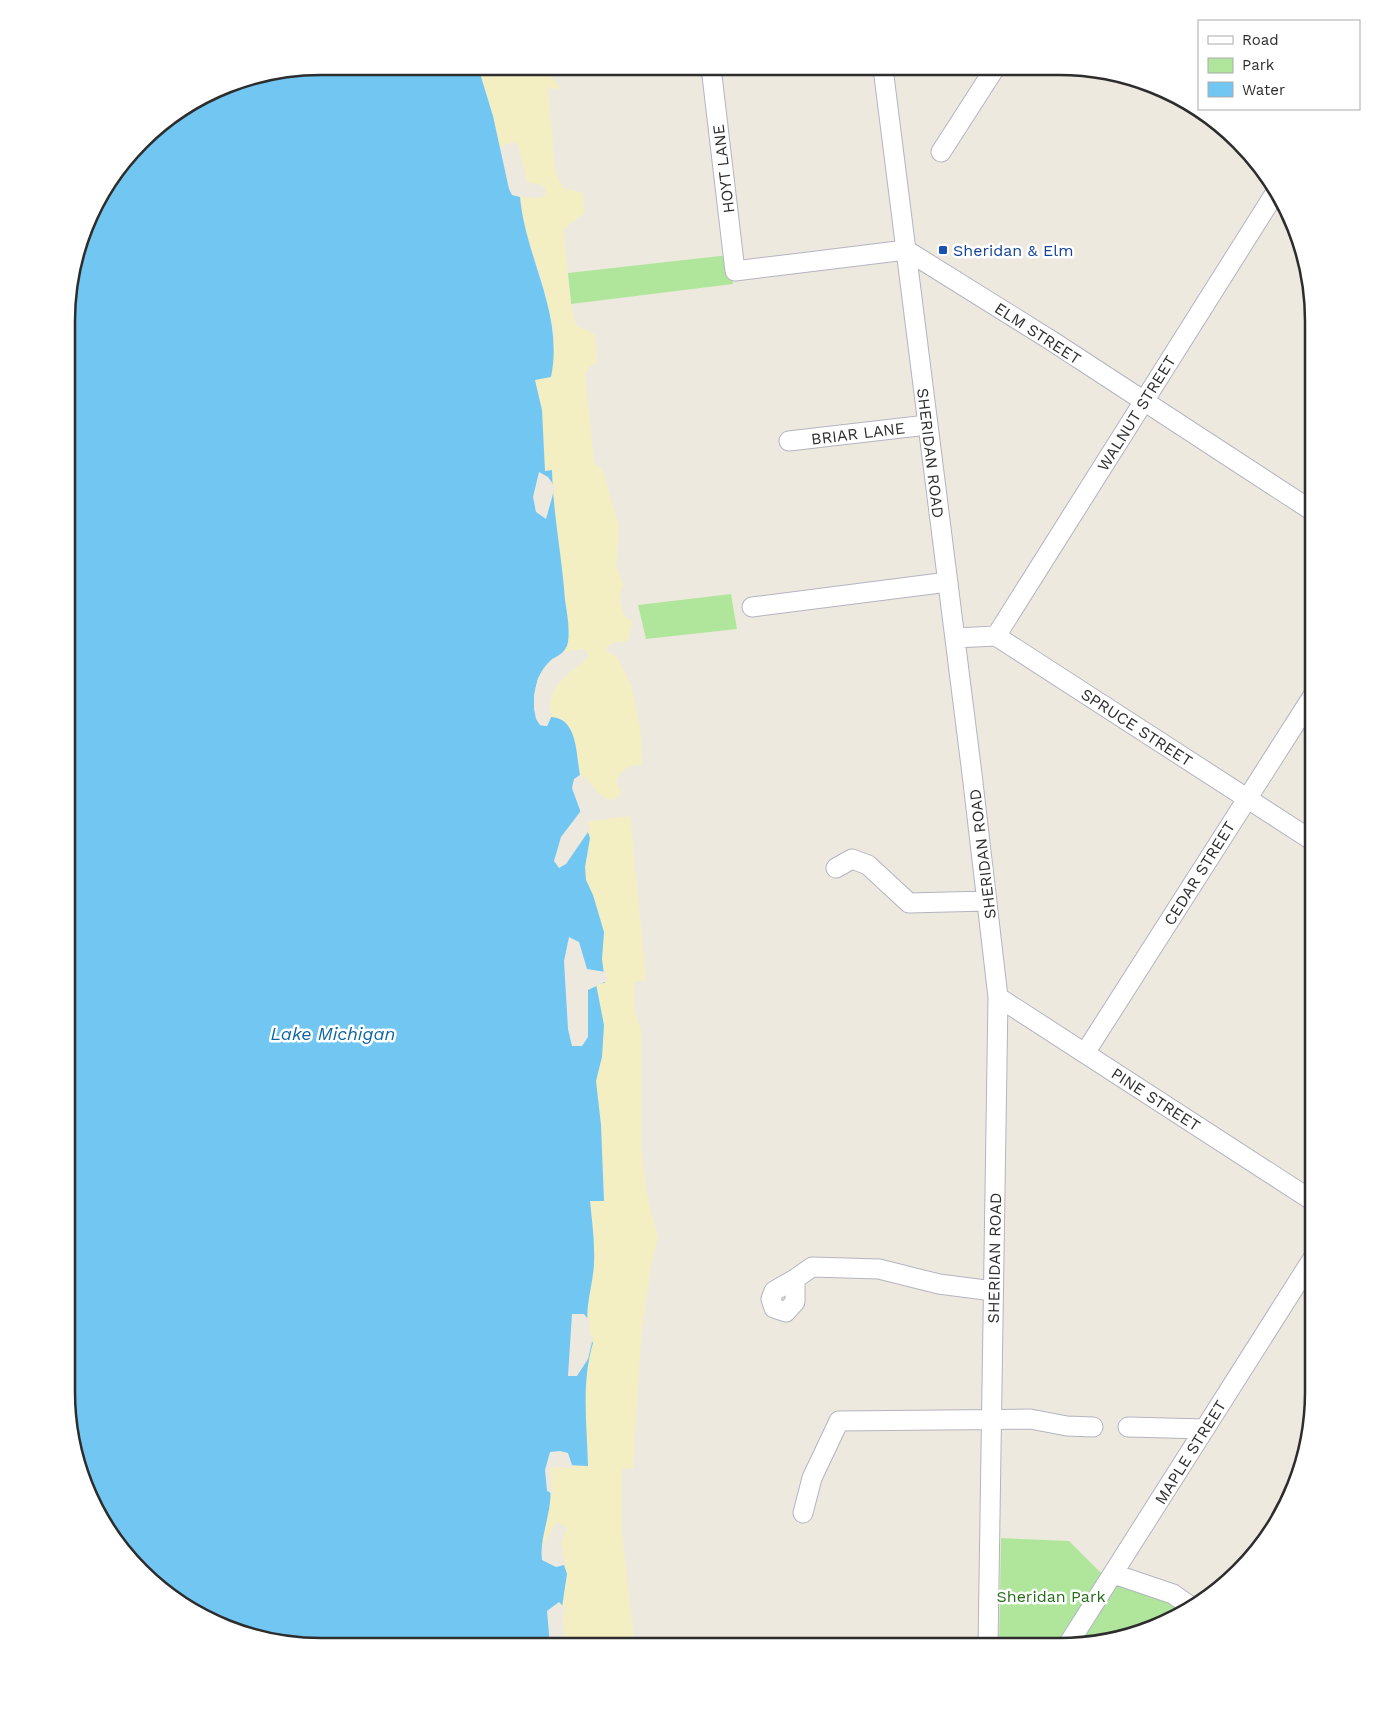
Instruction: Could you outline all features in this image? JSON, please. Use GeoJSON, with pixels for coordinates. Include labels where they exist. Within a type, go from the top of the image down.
{"type":"FeatureCollection","features":[{"type":"Feature","properties":{"kind":"street","name":"HOYT LANE"},"geometry":{"type":"LineString","coordinates":[[712,75],[735,271],[906,250]]}},
{"type":"Feature","properties":{"kind":"street","name":"SHERIDAN ROAD"},"geometry":{"type":"LineString","coordinates":[[884,75],[998,997],[988,1638]]}},
{"type":"Feature","properties":{"kind":"street"},"geometry":{"type":"LineString","coordinates":[[941,152],[990,75]]}},
{"type":"Feature","properties":{"kind":"street","name":"WALNUT STREET"},"geometry":{"type":"LineString","coordinates":[[996,636],[1272,198]]}},
{"type":"Feature","properties":{"kind":"street","name":"ELM STREET"},"geometry":{"type":"LineString","coordinates":[[906,250],[1305,506]]}},
{"type":"Feature","properties":{"kind":"street","name":"BRIAR LANE"},"geometry":{"type":"LineString","coordinates":[[790,441],[927,425]]}},
{"type":"Feature","properties":{"kind":"street"},"geometry":{"type":"LineString","coordinates":[[752,607],[948,582]]}},
{"type":"Feature","properties":{"kind":"street"},"geometry":{"type":"LineString","coordinates":[[955,638],[996,636]]}},
{"type":"Feature","properties":{"kind":"street","name":"SPRUCE STREET"},"geometry":{"type":"LineString","coordinates":[[996,636],[1305,835]]}},
{"type":"Feature","properties":{"kind":"street","name":"CEDAR STREET"},"geometry":{"type":"LineString","coordinates":[[1085,1053],[1305,708]]}},
{"type":"Feature","properties":{"kind":"street"},"geometry":{"type":"LineString","coordinates":[[836,868],[852,859],[868,865],[909,903],[987,901]]}},
{"type":"Feature","properties":{"kind":"street","name":"PINE STREET"},"geometry":{"type":"LineString","coordinates":[[998,997],[1305,1196]]}},
{"type":"Feature","properties":{"kind":"street"},"geometry":{"type":"LineString","coordinates":[[795,1279],[812,1267],[879,1269],[938,1284],[993,1290]]}},
{"type":"Feature","properties":{"kind":"street","name":"MAPLE STREET"},"geometry":{"type":"LineString","coordinates":[[1073,1637],[1305,1271]]}},
{"type":"Feature","properties":{"kind":"street"},"geometry":{"type":"LineString","coordinates":[[803,1513],[812,1478],[839,1421],[1030,1419],[1067,1426],[1093,1427]]}},
{"type":"Feature","properties":{"kind":"street"},"geometry":{"type":"LineString","coordinates":[[1128,1428],[1205,1429]]}},
{"type":"Feature","properties":{"kind":"street"},"geometry":{"type":"LineString","coordinates":[[1114,1574],[1173,1594],[1186,1603]]}},
{"type":"Feature","properties":{"kind":"green space"},"geometry":{"type":"Polygon","coordinates":[[[729,255],[733,284],[571,304],[568,273],[729,255]]]}},
{"type":"Feature","properties":{"kind":"green space"},"geometry":{"type":"Polygon","coordinates":[[[731,594],[737,629],[646,639],[638,605],[731,594]]]}},
{"type":"Feature","properties":{"kind":"green space","name":"Sheridan Park"},"geometry":{"type":"Polygon","coordinates":[[[1001,1538],[1069,1541],[1100,1572],[1168,1600],[1178,1607],[1123,1630],[1091,1636],[999,1638],[1001,1538]]]}},
{"type":"Feature","properties":{"kind":"sand"},"geometry":{"type":"Polygon","coordinates":[[[480,75],[550,75],[561,89],[548,88],[555,171],[563,188],[583,193],[584,213],[563,230],[572,313],[577,326],[595,334],[597,362],[590,366],[585,373],[594,463],[602,469],[619,526],[616,566],[624,585],[620,592],[620,600],[624,616],[632,621],[628,640],[610,644],[606,649],[610,654],[617,657],[631,685],[640,727],[642,765],[629,766],[623,771],[616,781],[621,792],[618,797],[611,800],[601,796],[585,777],[580,775],[571,731],[560,719],[551,717],[550,705],[555,688],[588,657],[587,652],[582,649],[564,652],[568,643],[568,629],[553,501],[552,470],[545,471],[542,410],[535,380],[555,334],[541,277],[523,223],[520,197],[540,198],[545,195],[546,189],[541,185],[527,182],[518,144],[514,142],[505,144],[500,148],[493,116],[480,75]]]}},
{"type":"Feature","properties":{"kind":"sand"},"geometry":{"type":"Polygon","coordinates":[[[630,816],[646,980],[634,982],[634,1008],[641,1030],[641,1149],[647,1196],[658,1237],[651,1265],[641,1337],[633,1468],[622,1469],[622,1533],[634,1638],[562,1638],[560,1620],[567,1574],[561,1543],[567,1528],[558,1522],[540,1548],[548,1515],[547,1464],[588,1466],[586,1389],[589,1358],[593,1343],[589,1334],[587,1314],[594,1255],[590,1200],[604,1200],[601,1125],[596,1081],[602,1057],[604,1025],[596,983],[605,983],[602,959],[604,932],[593,895],[586,880],[585,867],[589,854],[585,822],[630,816]]]}},
{"type":"Feature","properties":{"kind":"water","name":"Lake Michigan"},"geometry":{"type":"Polygon","coordinates":[[[321,75],[480,75],[493,116],[509,189],[512,195],[520,197],[529,243],[543,287],[552,331],[554,353],[551,377],[535,380],[542,410],[545,471],[552,470],[569,637],[565,649],[550,661],[540,675],[535,691],[535,700],[540,725],[547,726],[551,717],[560,719],[571,731],[574,739],[580,775],[574,779],[572,788],[590,838],[585,867],[586,880],[593,895],[604,932],[602,959],[605,983],[596,984],[604,1025],[602,1057],[596,1081],[601,1125],[604,1201],[590,1201],[594,1255],[587,1314],[589,1334],[593,1343],[589,1358],[586,1389],[588,1466],[547,1464],[550,1495],[542,1543],[542,1560],[556,1567],[564,1565],[567,1574],[560,1620],[562,1638],[321,1638],[289,1636],[257,1630],[212,1613],[184,1597],[159,1577],[136,1554],[116,1529],[100,1501],[88,1471],[77,1424],[75,1392],[75,321],[77,289],[83,257],[100,212],[116,184],[147,147],[184,116],[212,100],[257,83],[289,77],[321,75]]]}},
{"type":"Feature","properties":{"kind":"pier"},"geometry":{"type":"Polygon","coordinates":[[[539,472],[548,477],[555,487],[546,519],[536,512],[533,497],[539,472]]]}},
{"type":"Feature","properties":{"kind":"pier"},"geometry":{"type":"Polygon","coordinates":[[[566,654],[554,661],[540,679],[536,695],[539,718],[542,723],[546,723],[551,714],[551,717],[547,726],[540,725],[536,719],[534,709],[534,695],[538,678],[552,659],[566,654]]]}},
{"type":"Feature","properties":{"kind":"pier"},"geometry":{"type":"Polygon","coordinates":[[[583,808],[590,828],[566,864],[559,868],[554,861],[561,837],[583,808]]]}},
{"type":"Feature","properties":{"kind":"pier"},"geometry":{"type":"Polygon","coordinates":[[[569,937],[579,942],[587,969],[606,972],[607,981],[588,990],[588,1037],[582,1046],[572,1046],[568,1029],[564,961],[569,937]]]}},
{"type":"Feature","properties":{"kind":"pier"},"geometry":{"type":"Polygon","coordinates":[[[572,1314],[584,1314],[590,1322],[590,1333],[593,1338],[588,1359],[577,1376],[568,1376],[572,1314]]]}},
{"type":"Feature","properties":{"kind":"pier"},"geometry":{"type":"Polygon","coordinates":[[[560,1451],[568,1453],[573,1468],[550,1467],[553,1494],[547,1491],[545,1470],[550,1452],[560,1451]]]}},
{"type":"Feature","properties":{"kind":"pier"},"geometry":{"type":"Polygon","coordinates":[[[559,1602],[565,1608],[563,1620],[565,1638],[549,1638],[547,1611],[559,1602]]]}},
{"type":"Feature","properties":{"kind":"place","name":"Sheridan & Elm"},"geometry":{"type":"Point","coordinates":[943,250]}}]}
